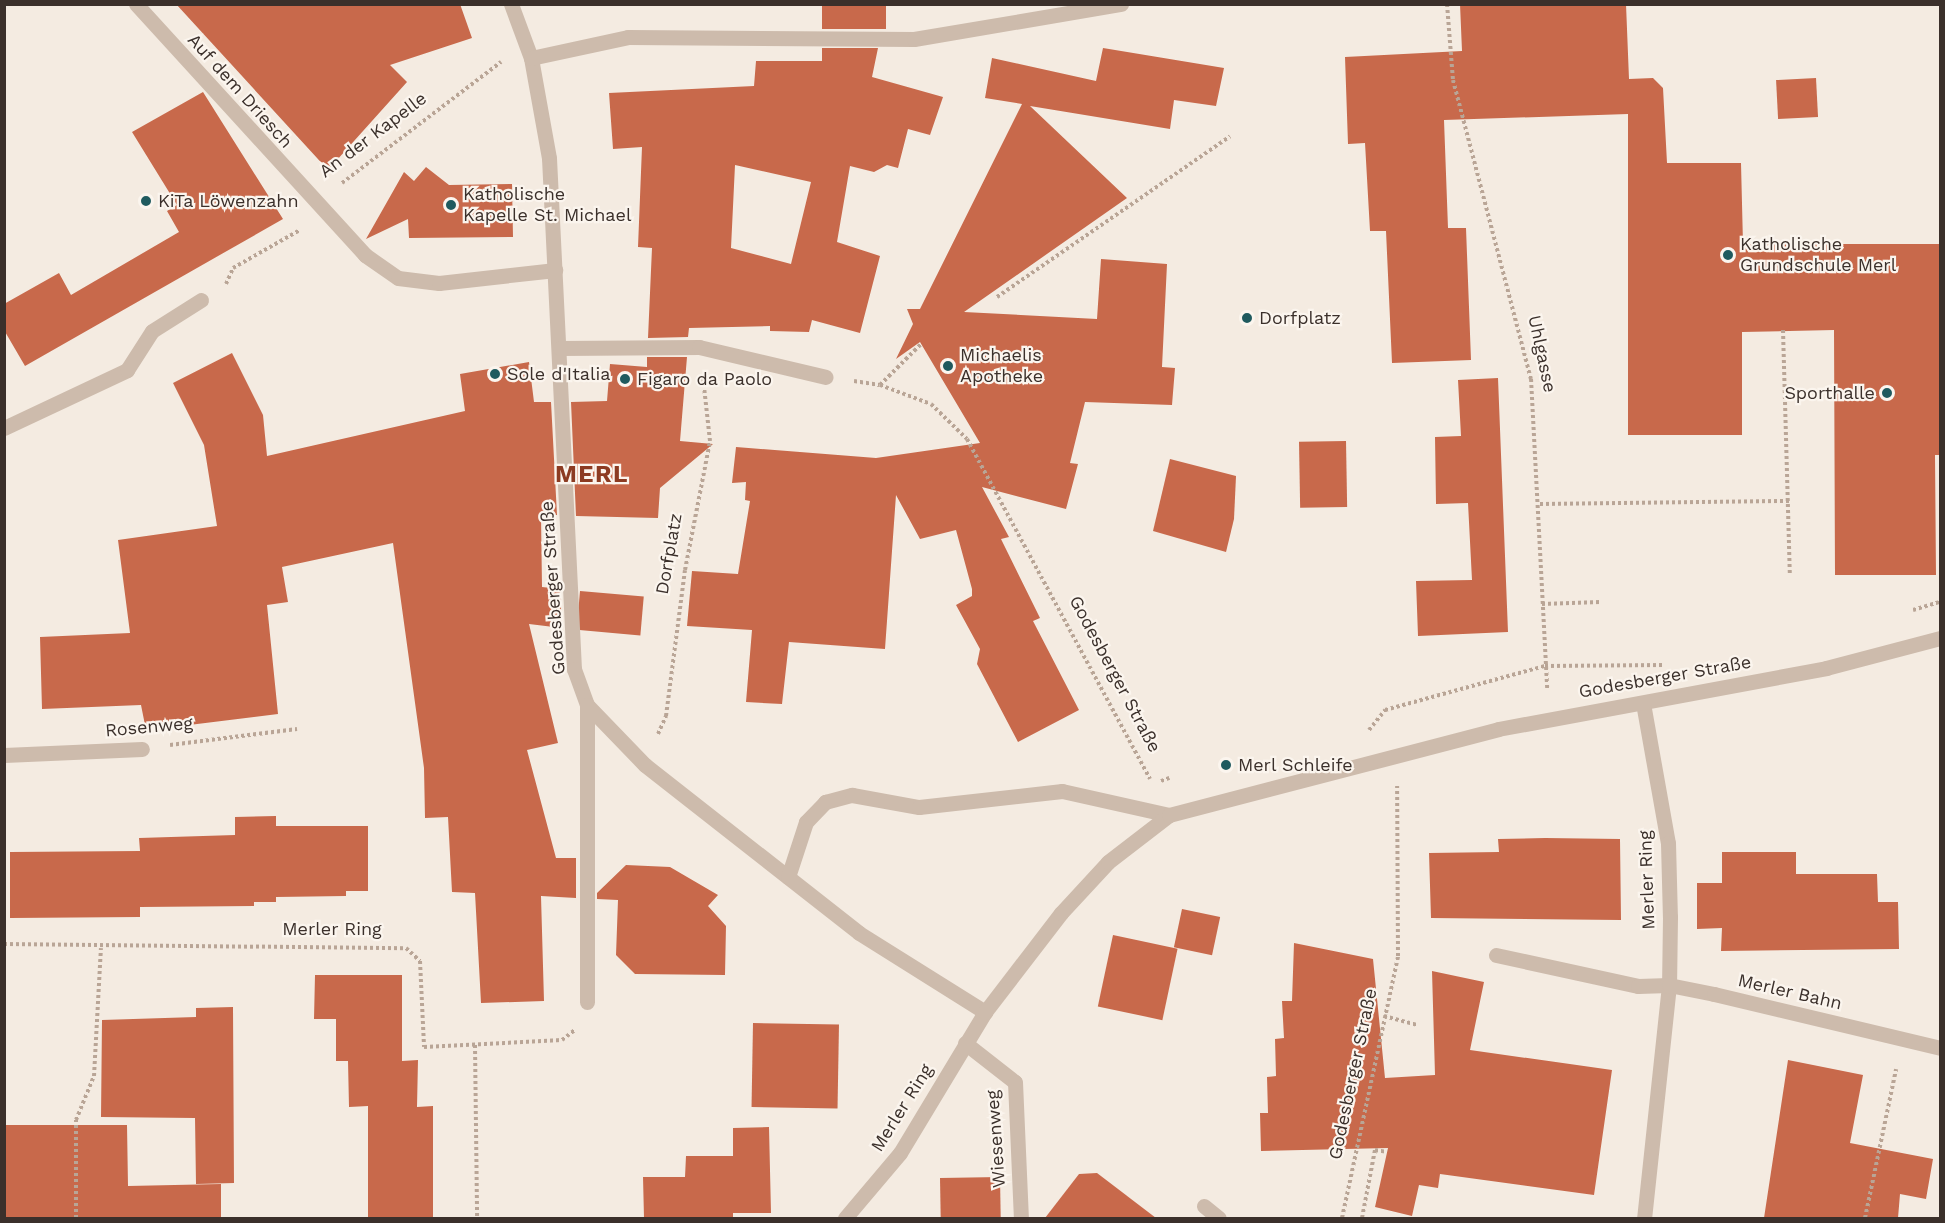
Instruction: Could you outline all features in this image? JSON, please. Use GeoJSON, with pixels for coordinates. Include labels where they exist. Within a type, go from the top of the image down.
{"type":"FeatureCollection","features":[{"type":"Feature","properties":{"kind":"street","name":"Auf dem Driesch"},"geometry":{"type":"LineString","coordinates":[[136,4],[321,209]]}},
{"type":"Feature","properties":{"kind":"street","name":"Godesberger Straße"},"geometry":{"type":"LineString","coordinates":[[511,4],[531,58],[549,158],[574,669],[587,705],[586,1002]]}},
{"type":"Feature","properties":{"kind":"street"},"geometry":{"type":"LineString","coordinates":[[531,58],[628,37],[914,39],[1121,4]]}},
{"type":"Feature","properties":{"kind":"street"},"geometry":{"type":"LineString","coordinates":[[321,209],[365,255],[398,278],[439,283],[555,270]]}},
{"type":"Feature","properties":{"kind":"street"},"geometry":{"type":"LineString","coordinates":[[4,428],[127,370],[152,331],[201,300]]}},
{"type":"Feature","properties":{"kind":"street"},"geometry":{"type":"LineString","coordinates":[[560,348],[699,347],[826,377]]}},
{"type":"Feature","properties":{"kind":"street","name":"Godesberger Straße"},"geometry":{"type":"LineString","coordinates":[[587,705],[645,765],[859,933],[985,1012],[1061,913],[1108,862],[1169,815],[1549,718],[1643,703],[1826,668],[1941,638]]}},
{"type":"Feature","properties":{"kind":"street","name":"Merler Ring"},"geometry":{"type":"LineString","coordinates":[[1643,703],[1668,843],[1669,986],[1644,1218]]}},
{"type":"Feature","properties":{"kind":"street","name":"Rosenweg"},"geometry":{"type":"LineString","coordinates":[[4,755],[142,749]]}},
{"type":"Feature","properties":{"kind":"street","name":"Godesberger Straße"},"geometry":{"type":"LineString","coordinates":[[788,877],[806,822],[825,802],[852,795],[919,807],[1062,791],[1169,815]]}},
{"type":"Feature","properties":{"kind":"street"},"geometry":{"type":"LineString","coordinates":[[1496,956],[1638,986],[1669,986]]}},
{"type":"Feature","properties":{"kind":"street","name":"Merler Bahn"},"geometry":{"type":"LineString","coordinates":[[1669,986],[1941,1048]]}},
{"type":"Feature","properties":{"kind":"street","name":"Merler Ring"},"geometry":{"type":"LineString","coordinates":[[845,1218],[900,1153],[985,1012]]}},
{"type":"Feature","properties":{"kind":"street","name":"Wiesenweg"},"geometry":{"type":"LineString","coordinates":[[965,1043],[1015,1082],[1021,1218]]}},
{"type":"Feature","properties":{"kind":"street"},"geometry":{"type":"LineString","coordinates":[[1204,1206],[1219,1218]]}},
{"type":"Feature","properties":{"kind":"path","name":"Uhlgasse"},"geometry":{"type":"LineString","coordinates":[[1447,4],[1453,80],[1531,379],[1540,504],[1542,604],[1549,718]]}},
{"type":"Feature","properties":{"kind":"path","name":"An der Kapelle"},"geometry":{"type":"LineString","coordinates":[[201,300],[225,288],[233,268],[321,209],[525,44]]}},
{"type":"Feature","properties":{"kind":"path"},"geometry":{"type":"LineString","coordinates":[[997,297],[1230,136]]}},
{"type":"Feature","properties":{"kind":"path"},"geometry":{"type":"LineString","coordinates":[[1783,330],[1790,574]]}},
{"type":"Feature","properties":{"kind":"path"},"geometry":{"type":"LineString","coordinates":[[826,377],[880,385],[921,345]]}},
{"type":"Feature","properties":{"kind":"path","name":"Dorfplatz"},"geometry":{"type":"LineString","coordinates":[[645,765],[666,716],[685,570],[710,441],[699,347]]}},
{"type":"Feature","properties":{"kind":"path","name":"Godesberger Straße"},"geometry":{"type":"LineString","coordinates":[[880,385],[931,404],[967,438],[1169,815]]}},
{"type":"Feature","properties":{"kind":"path"},"geometry":{"type":"LineString","coordinates":[[1540,504],[1789,501]]}},
{"type":"Feature","properties":{"kind":"path"},"geometry":{"type":"LineString","coordinates":[[1542,604],[1600,602]]}},
{"type":"Feature","properties":{"kind":"path"},"geometry":{"type":"LineString","coordinates":[[1907,612],[1941,602]]}},
{"type":"Feature","properties":{"kind":"path"},"geometry":{"type":"LineString","coordinates":[[1335,774],[1385,710],[1545,666],[1674,664]]}},
{"type":"Feature","properties":{"kind":"path","name":"Rosenweg"},"geometry":{"type":"LineString","coordinates":[[142,749],[297,729]]}},
{"type":"Feature","properties":{"kind":"path","name":"Godesberger Straße"},"geometry":{"type":"LineString","coordinates":[[1342,1218],[1398,956],[1396,758]]}},
{"type":"Feature","properties":{"kind":"path","name":"Merler Ring"},"geometry":{"type":"LineString","coordinates":[[4,944],[88,944],[101,948],[406,948],[420,961],[424,1047],[562,1040],[579,1026],[586,1002]]}},
{"type":"Feature","properties":{"kind":"path"},"geometry":{"type":"LineString","coordinates":[[76,1218],[76,1120],[94,1076],[101,948]]}},
{"type":"Feature","properties":{"kind":"path"},"geometry":{"type":"LineString","coordinates":[[1384,1016],[1418,1025]]}},
{"type":"Feature","properties":{"kind":"path"},"geometry":{"type":"LineString","coordinates":[[1865,1218],[1902,1039]]}},
{"type":"Feature","properties":{"kind":"path"},"geometry":{"type":"LineString","coordinates":[[475,1045],[477,1218]]}},
{"type":"Feature","properties":{"kind":"path"},"geometry":{"type":"LineString","coordinates":[[1362,1218],[1375,1150],[1387,1152]]}},
{"type":"Feature","properties":{"kind":"building"},"geometry":{"type":"Polygon","coordinates":[[[176,4],[460,4],[472,38],[390,65],[407,82],[328,170],[176,4]]]}},
{"type":"Feature","properties":{"kind":"building"},"geometry":{"type":"Polygon","coordinates":[[[822,4],[886,4],[886,29],[822,29],[822,4]]]}},
{"type":"Feature","properties":{"kind":"building"},"geometry":{"type":"Polygon","coordinates":[[[1460,4],[1626,4],[1629,79],[1653,78],[1663,88],[1667,163],[1741,163],[1743,244],[1941,244],[1941,455],[1935,455],[1936,575],[1835,575],[1834,330],[1742,332],[1742,435],[1628,435],[1628,114],[1444,120],[1448,228],[1466,228],[1471,360],[1392,363],[1386,231],[1370,231],[1365,143],[1348,144],[1345,57],[1462,51],[1460,4]]]}},
{"type":"Feature","properties":{"kind":"building"},"geometry":{"type":"Polygon","coordinates":[[[822,48],[878,48],[872,77],[943,97],[930,135],[908,129],[898,168],[887,165],[874,172],[850,166],[837,242],[880,256],[860,333],[812,320],[809,332],[770,331],[770,326],[689,328],[688,337],[648,338],[652,248],[638,247],[642,147],[613,149],[609,93],[754,86],[756,61],[822,61],[822,48]],[[735,165],[731,248],[791,264],[811,182],[735,165]]]}},
{"type":"Feature","properties":{"kind":"building"},"geometry":{"type":"Polygon","coordinates":[[[1103,48],[1224,68],[1216,106],[1174,100],[1170,129],[1030,106],[1127,198],[964,312],[1097,319],[1101,259],[1167,264],[1162,367],[1175,368],[1172,405],[1085,402],[1070,463],[1078,464],[1066,509],[982,487],[1009,537],[1001,539],[1040,618],[1033,621],[1079,710],[1018,742],[977,664],[980,649],[956,605],[972,596],[972,589],[956,530],[920,539],[896,495],[885,649],[789,642],[782,704],[746,702],[752,630],[687,626],[692,571],[738,574],[750,501],[745,500],[746,482],[732,483],[736,447],[876,458],[980,443],[920,342],[896,359],[913,324],[907,309],[920,309],[1022,104],[985,98],[992,58],[1096,81],[1103,48]]]}},
{"type":"Feature","properties":{"kind":"building"},"geometry":{"type":"Polygon","coordinates":[[[1816,78],[1818,117],[1778,119],[1776,80],[1816,78]]]}},
{"type":"Feature","properties":{"kind":"building"},"geometry":{"type":"Polygon","coordinates":[[[203,92],[283,219],[25,366],[4,330],[4,304],[59,273],[71,295],[179,232],[167,211],[177,205],[132,132],[203,92]]]}},
{"type":"Feature","properties":{"kind":"building","name":"Katholische Kapelle St. Michael"},"geometry":{"type":"Polygon","coordinates":[[[426,167],[449,185],[512,184],[513,237],[409,238],[408,219],[366,239],[404,172],[414,181],[426,167]]]}},
{"type":"Feature","properties":{"kind":"building"},"geometry":{"type":"Polygon","coordinates":[[[232,353],[263,415],[267,456],[465,411],[460,374],[529,362],[534,402],[551,402],[557,515],[541,515],[542,587],[560,589],[562,628],[529,624],[558,743],[527,750],[556,858],[576,858],[576,898],[541,896],[544,1001],[481,1003],[475,893],[452,892],[448,817],[425,818],[424,768],[393,543],[282,567],[288,602],[267,605],[278,714],[181,726],[180,720],[145,725],[141,705],[42,709],[40,637],[130,633],[118,540],[217,526],[204,445],[173,383],[232,353]]]}},
{"type":"Feature","properties":{"kind":"building"},"geometry":{"type":"Polygon","coordinates":[[[647,357],[687,357],[680,441],[713,444],[660,488],[658,518],[576,516],[571,402],[607,401],[610,364],[647,367],[647,357]]]}},
{"type":"Feature","properties":{"kind":"building"},"geometry":{"type":"Polygon","coordinates":[[[1498,378],[1508,632],[1418,636],[1416,581],[1472,580],[1468,503],[1436,504],[1435,437],[1461,436],[1458,380],[1498,378]]]}},
{"type":"Feature","properties":{"kind":"building"},"geometry":{"type":"Polygon","coordinates":[[[1346,441],[1347,507],[1300,508],[1299,442],[1346,441]]]}},
{"type":"Feature","properties":{"kind":"building"},"geometry":{"type":"Polygon","coordinates":[[[1170,459],[1236,476],[1234,519],[1226,552],[1153,531],[1170,459]]]}},
{"type":"Feature","properties":{"kind":"building"},"geometry":{"type":"Polygon","coordinates":[[[580,591],[644,597],[640,635],[577,630],[580,591]]]}},
{"type":"Feature","properties":{"kind":"building"},"geometry":{"type":"Polygon","coordinates":[[[276,816],[276,826],[368,826],[368,891],[346,891],[346,896],[276,897],[276,902],[254,902],[254,906],[140,907],[140,917],[10,918],[10,852],[140,851],[139,838],[235,835],[235,817],[276,816]]]}},
{"type":"Feature","properties":{"kind":"building"},"geometry":{"type":"Polygon","coordinates":[[[1498,839],[1620,839],[1621,920],[1431,918],[1429,853],[1499,852],[1498,839]]]}},
{"type":"Feature","properties":{"kind":"building"},"geometry":{"type":"Polygon","coordinates":[[[1722,852],[1796,852],[1796,874],[1877,874],[1878,902],[1898,902],[1899,949],[1721,951],[1722,928],[1697,929],[1697,883],[1722,883],[1722,852]]]}},
{"type":"Feature","properties":{"kind":"building"},"geometry":{"type":"Polygon","coordinates":[[[626,865],[670,867],[718,895],[708,906],[726,926],[725,975],[635,974],[616,955],[618,900],[597,899],[597,893],[626,865]]]}},
{"type":"Feature","properties":{"kind":"building"},"geometry":{"type":"Polygon","coordinates":[[[1182,909],[1220,917],[1212,955],[1174,947],[1182,909]]]}},
{"type":"Feature","properties":{"kind":"building"},"geometry":{"type":"Polygon","coordinates":[[[1113,935],[1178,949],[1162,1020],[1098,1006],[1113,935]]]}},
{"type":"Feature","properties":{"kind":"building"},"geometry":{"type":"Polygon","coordinates":[[[1294,943],[1373,959],[1385,1078],[1435,1075],[1432,971],[1484,982],[1470,1050],[1612,1070],[1594,1195],[1440,1174],[1438,1188],[1419,1185],[1412,1216],[1375,1207],[1388,1148],[1261,1151],[1260,1113],[1268,1113],[1267,1077],[1276,1076],[1275,1039],[1284,1038],[1282,1001],[1292,1001],[1294,943]]]}},
{"type":"Feature","properties":{"kind":"building"},"geometry":{"type":"Polygon","coordinates":[[[315,975],[402,975],[402,1061],[418,1060],[417,1107],[433,1106],[433,1218],[368,1218],[368,1106],[349,1107],[348,1061],[336,1061],[336,1019],[314,1019],[315,975]]]}},
{"type":"Feature","properties":{"kind":"building"},"geometry":{"type":"Polygon","coordinates":[[[233,1007],[234,1183],[196,1184],[195,1118],[101,1117],[102,1020],[196,1017],[196,1008],[233,1007]]]}},
{"type":"Feature","properties":{"kind":"building"},"geometry":{"type":"Polygon","coordinates":[[[753,1023],[839,1025],[838,1108],[752,1107],[753,1023]]]}},
{"type":"Feature","properties":{"kind":"building"},"geometry":{"type":"Polygon","coordinates":[[[1788,1060],[1863,1075],[1850,1143],[1933,1159],[1926,1199],[1900,1194],[1898,1218],[1764,1218],[1788,1060]]]}},
{"type":"Feature","properties":{"kind":"building"},"geometry":{"type":"Polygon","coordinates":[[[4,1125],[127,1125],[128,1186],[221,1184],[221,1218],[4,1218],[4,1125]]]}},
{"type":"Feature","properties":{"kind":"building"},"geometry":{"type":"Polygon","coordinates":[[[769,1127],[771,1213],[733,1213],[733,1218],[644,1218],[643,1177],[685,1177],[686,1156],[733,1156],[733,1128],[769,1127]]]}},
{"type":"Feature","properties":{"kind":"building"},"geometry":{"type":"Polygon","coordinates":[[[1097,1173],[1156,1218],[1045,1218],[1079,1174],[1097,1173]]]}},
{"type":"Feature","properties":{"kind":"building"},"geometry":{"type":"Polygon","coordinates":[[[1000,1177],[1001,1218],[941,1218],[940,1178],[1000,1177]]]}},
{"type":"Feature","properties":{"kind":"place","name":"KiTa Löwenzahn"},"geometry":{"type":"Point","coordinates":[146,201]}},
{"type":"Feature","properties":{"kind":"place","name":"Katholische Kapelle St. Michael"},"geometry":{"type":"Point","coordinates":[451,205]}},
{"type":"Feature","properties":{"kind":"place","name":"Katholische Grundschule Merl"},"geometry":{"type":"Point","coordinates":[1728,255]}},
{"type":"Feature","properties":{"kind":"place","name":"Dorfplatz"},"geometry":{"type":"Point","coordinates":[1247,318]}},
{"type":"Feature","properties":{"kind":"place","name":"Michaelis Apotheke"},"geometry":{"type":"Point","coordinates":[948,366]}},
{"type":"Feature","properties":{"kind":"place","name":"Sole d'Italia"},"geometry":{"type":"Point","coordinates":[495,374]}},
{"type":"Feature","properties":{"kind":"place","name":"Figaro da Paolo"},"geometry":{"type":"Point","coordinates":[625,379]}},
{"type":"Feature","properties":{"kind":"place","name":"Sporthalle"},"geometry":{"type":"Point","coordinates":[1887,393]}},
{"type":"Feature","properties":{"kind":"place","name":"Merl Schleife"},"geometry":{"type":"Point","coordinates":[1226,765]}},
{"type":"Feature","properties":{"kind":"district","name":"MERL"},"geometry":{"type":"Point","coordinates":[592,475]}}]}
